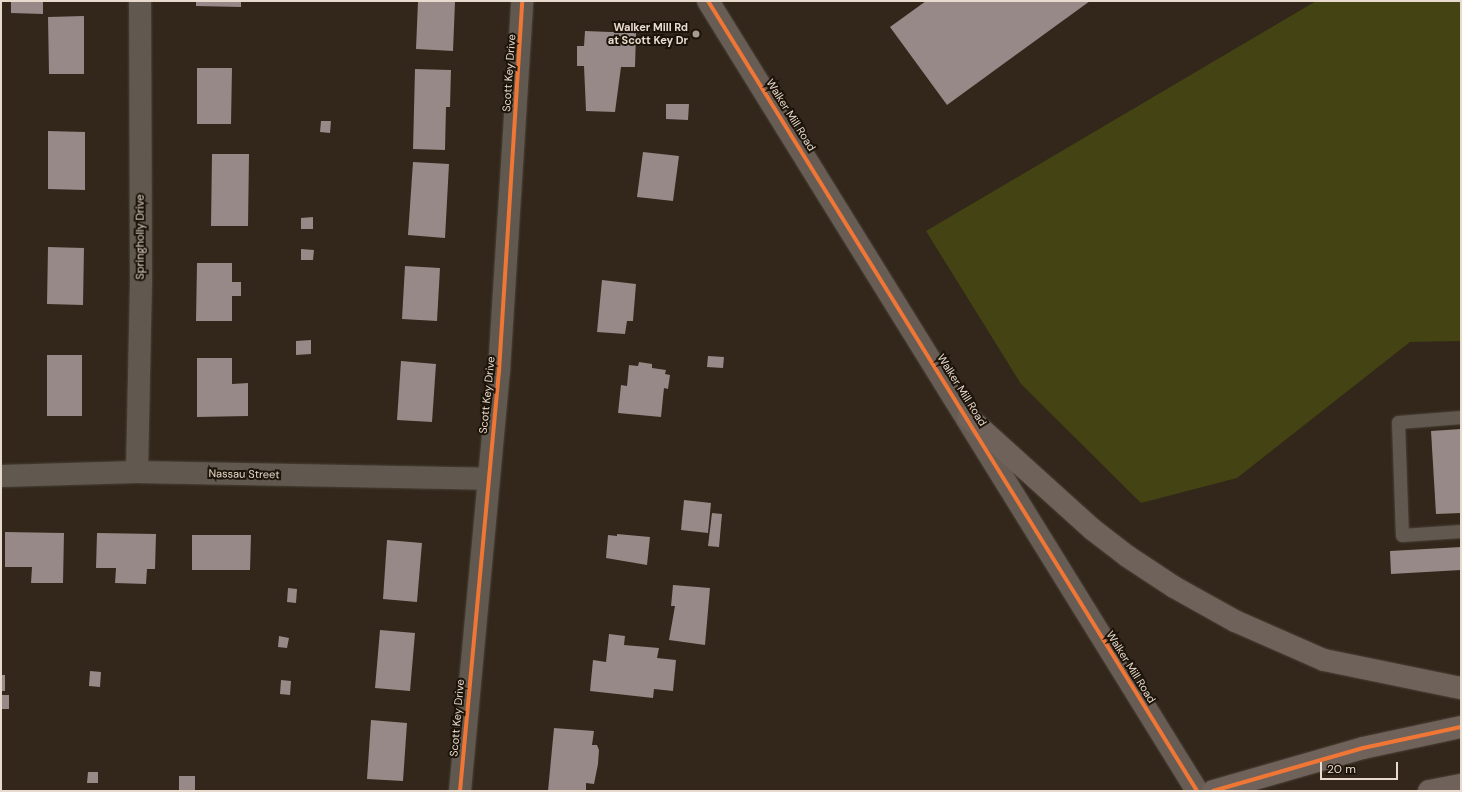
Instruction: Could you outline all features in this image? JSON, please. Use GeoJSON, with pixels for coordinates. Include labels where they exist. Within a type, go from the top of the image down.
{"type":"FeatureCollection","features":[{"type":"Feature","properties":{"kind":"main road"},"geometry":{"type":"LineString","coordinates":[[968,417],[1092,529],[1127,556],[1174,587],[1228,617],[1324,660],[1461,688]]}},
{"type":"Feature","properties":{"kind":"main road"},"geometry":{"type":"LineString","coordinates":[[1213,791],[1363,748],[1461,727]]}},
{"type":"Feature","properties":{"kind":"main road"},"geometry":{"type":"LineString","coordinates":[[1429,791],[1461,785]]}},
{"type":"Feature","properties":{"kind":"street","name":"Springholly Drive"},"geometry":{"type":"LineString","coordinates":[[137,472],[141,276],[140,1]]}},
{"type":"Feature","properties":{"kind":"street","name":"Scott Key Drive"},"geometry":{"type":"LineString","coordinates":[[460,791],[507,272],[522,1]]}},
{"type":"Feature","properties":{"kind":"street","name":"Walker Mill Road"},"geometry":{"type":"LineString","coordinates":[[708,1],[968,417],[1197,791]]}},
{"type":"Feature","properties":{"kind":"street","name":"Nassau Street"},"geometry":{"type":"LineString","coordinates":[[1,476],[137,472],[488,479]]}},
{"type":"Feature","properties":{"kind":"lane"},"geometry":{"type":"LineString","coordinates":[[1461,417],[1398,422],[1402,535],[1461,530]]}},
{"type":"Feature","properties":{"kind":"shaded area"},"geometry":{"type":"Polygon","coordinates":[[[1316,1],[1461,1],[1461,341],[1410,342],[1237,478],[1141,503],[1021,384],[926,231],[1316,1]]]}},
{"type":"Feature","properties":{"kind":"building"},"geometry":{"type":"Polygon","coordinates":[[[11,1],[43,1],[43,14],[11,13],[11,1]]]}},
{"type":"Feature","properties":{"kind":"building"},"geometry":{"type":"Polygon","coordinates":[[[196,1],[241,1],[241,7],[196,6],[196,1]]]}},
{"type":"Feature","properties":{"kind":"building"},"geometry":{"type":"Polygon","coordinates":[[[418,1],[455,2],[453,51],[416,49],[418,1]]]}},
{"type":"Feature","properties":{"kind":"building"},"geometry":{"type":"Polygon","coordinates":[[[926,1],[1090,1],[947,105],[890,27],[926,1]]]}},
{"type":"Feature","properties":{"kind":"building"},"geometry":{"type":"Polygon","coordinates":[[[84,16],[84,74],[49,74],[48,17],[84,16]]]}},
{"type":"Feature","properties":{"kind":"building"},"geometry":{"type":"Polygon","coordinates":[[[585,31],[636,33],[635,67],[621,67],[615,112],[586,111],[584,66],[577,66],[577,46],[584,46],[585,31]]]}},
{"type":"Feature","properties":{"kind":"building"},"geometry":{"type":"Polygon","coordinates":[[[197,68],[232,68],[231,124],[197,124],[197,68]]]}},
{"type":"Feature","properties":{"kind":"building"},"geometry":{"type":"Polygon","coordinates":[[[415,69],[451,70],[450,107],[446,107],[445,150],[413,149],[415,69]]]}},
{"type":"Feature","properties":{"kind":"building"},"geometry":{"type":"Polygon","coordinates":[[[666,104],[689,104],[688,120],[666,119],[666,104]]]}},
{"type":"Feature","properties":{"kind":"building"},"geometry":{"type":"Polygon","coordinates":[[[321,121],[331,121],[330,133],[320,132],[321,121]]]}},
{"type":"Feature","properties":{"kind":"building"},"geometry":{"type":"Polygon","coordinates":[[[48,131],[85,132],[85,190],[48,189],[48,131]]]}},
{"type":"Feature","properties":{"kind":"building"},"geometry":{"type":"Polygon","coordinates":[[[643,152],[679,156],[673,201],[637,197],[643,152]]]}},
{"type":"Feature","properties":{"kind":"building"},"geometry":{"type":"Polygon","coordinates":[[[212,154],[249,154],[248,226],[211,226],[212,154]]]}},
{"type":"Feature","properties":{"kind":"building"},"geometry":{"type":"Polygon","coordinates":[[[413,162],[449,164],[445,238],[408,235],[413,162]]]}},
{"type":"Feature","properties":{"kind":"building"},"geometry":{"type":"Polygon","coordinates":[[[313,217],[313,229],[301,229],[301,218],[313,217]]]}},
{"type":"Feature","properties":{"kind":"building"},"geometry":{"type":"Polygon","coordinates":[[[48,247],[84,248],[83,305],[47,304],[48,247]]]}},
{"type":"Feature","properties":{"kind":"building"},"geometry":{"type":"Polygon","coordinates":[[[301,249],[314,250],[313,260],[301,260],[301,249]]]}},
{"type":"Feature","properties":{"kind":"building"},"geometry":{"type":"Polygon","coordinates":[[[197,263],[232,263],[232,282],[241,282],[241,296],[232,296],[232,321],[196,321],[197,263]]]}},
{"type":"Feature","properties":{"kind":"building"},"geometry":{"type":"Polygon","coordinates":[[[405,266],[440,268],[437,321],[402,319],[405,266]]]}},
{"type":"Feature","properties":{"kind":"building"},"geometry":{"type":"Polygon","coordinates":[[[602,280],[636,284],[633,321],[627,321],[625,334],[597,332],[602,280]]]}},
{"type":"Feature","properties":{"kind":"building"},"geometry":{"type":"Polygon","coordinates":[[[311,340],[311,354],[296,355],[296,341],[311,340]]]}},
{"type":"Feature","properties":{"kind":"building"},"geometry":{"type":"Polygon","coordinates":[[[47,355],[82,355],[82,416],[47,416],[47,355]]]}},
{"type":"Feature","properties":{"kind":"building"},"geometry":{"type":"Polygon","coordinates":[[[708,356],[724,357],[723,368],[707,367],[708,356]]]}},
{"type":"Feature","properties":{"kind":"building"},"geometry":{"type":"Polygon","coordinates":[[[197,358],[232,358],[232,384],[248,383],[248,416],[197,417],[197,358]]]}},
{"type":"Feature","properties":{"kind":"building"},"geometry":{"type":"Polygon","coordinates":[[[401,361],[436,364],[432,422],[397,420],[401,361]]]}},
{"type":"Feature","properties":{"kind":"building"},"geometry":{"type":"Polygon","coordinates":[[[639,362],[652,364],[652,368],[666,370],[665,374],[670,375],[668,389],[664,388],[661,417],[618,413],[621,385],[627,386],[629,365],[638,366],[639,362]]]}},
{"type":"Feature","properties":{"kind":"building"},"geometry":{"type":"Polygon","coordinates":[[[1461,429],[1461,513],[1436,514],[1431,431],[1461,429]]]}},
{"type":"Feature","properties":{"kind":"building"},"geometry":{"type":"Polygon","coordinates":[[[684,500],[711,503],[708,533],[681,530],[684,500]]]}},
{"type":"Feature","properties":{"kind":"building"},"geometry":{"type":"Polygon","coordinates":[[[712,513],[722,514],[719,547],[708,546],[712,513]]]}},
{"type":"Feature","properties":{"kind":"building"},"geometry":{"type":"Polygon","coordinates":[[[5,532],[64,533],[63,583],[31,583],[32,567],[5,567],[5,532]]]}},
{"type":"Feature","properties":{"kind":"building"},"geometry":{"type":"Polygon","coordinates":[[[97,533],[156,534],[155,569],[147,569],[146,584],[115,583],[116,568],[96,568],[97,533]]]}},
{"type":"Feature","properties":{"kind":"building"},"geometry":{"type":"Polygon","coordinates":[[[617,534],[650,537],[647,565],[606,558],[608,535],[617,536],[617,534]]]}},
{"type":"Feature","properties":{"kind":"building"},"geometry":{"type":"Polygon","coordinates":[[[192,535],[251,535],[250,570],[192,570],[192,535]]]}},
{"type":"Feature","properties":{"kind":"building"},"geometry":{"type":"Polygon","coordinates":[[[387,540],[422,543],[417,602],[383,599],[387,540]]]}},
{"type":"Feature","properties":{"kind":"building"},"geometry":{"type":"Polygon","coordinates":[[[1461,547],[1461,570],[1391,574],[1390,551],[1461,547]]]}},
{"type":"Feature","properties":{"kind":"building"},"geometry":{"type":"Polygon","coordinates":[[[673,585],[710,588],[705,645],[669,640],[675,606],[671,606],[673,585]]]}},
{"type":"Feature","properties":{"kind":"building"},"geometry":{"type":"Polygon","coordinates":[[[288,588],[297,589],[296,603],[287,602],[288,588]]]}},
{"type":"Feature","properties":{"kind":"building"},"geometry":{"type":"Polygon","coordinates":[[[380,630],[415,633],[410,691],[375,688],[380,630]]]}},
{"type":"Feature","properties":{"kind":"building"},"geometry":{"type":"Polygon","coordinates":[[[609,634],[625,636],[624,645],[659,648],[657,658],[676,660],[673,691],[654,689],[653,698],[590,691],[593,660],[606,662],[609,634]]]}},
{"type":"Feature","properties":{"kind":"building"},"geometry":{"type":"Polygon","coordinates":[[[279,636],[289,638],[287,648],[278,647],[279,636]]]}},
{"type":"Feature","properties":{"kind":"building"},"geometry":{"type":"Polygon","coordinates":[[[90,671],[101,672],[100,687],[89,686],[90,671]]]}},
{"type":"Feature","properties":{"kind":"building"},"geometry":{"type":"Polygon","coordinates":[[[1,675],[5,675],[5,691],[1,691],[1,675]]]}},
{"type":"Feature","properties":{"kind":"building"},"geometry":{"type":"Polygon","coordinates":[[[281,680],[291,681],[290,695],[280,694],[281,680]]]}},
{"type":"Feature","properties":{"kind":"building"},"geometry":{"type":"Polygon","coordinates":[[[1,695],[9,695],[9,709],[1,709],[1,695]]]}},
{"type":"Feature","properties":{"kind":"building"},"geometry":{"type":"Polygon","coordinates":[[[371,720],[407,723],[403,781],[367,779],[371,720]]]}},
{"type":"Feature","properties":{"kind":"building"},"geometry":{"type":"Polygon","coordinates":[[[554,728],[594,731],[592,745],[597,745],[599,750],[598,764],[594,784],[586,783],[586,791],[548,791],[554,728]]]}},
{"type":"Feature","properties":{"kind":"building"},"geometry":{"type":"Polygon","coordinates":[[[88,772],[98,772],[98,783],[87,783],[88,772]]]}},
{"type":"Feature","properties":{"kind":"building"},"geometry":{"type":"Polygon","coordinates":[[[179,776],[195,776],[195,791],[179,791],[179,776]]]}},
{"type":"Feature","properties":{"kind":"cycle path"},"geometry":{"type":"LineString","coordinates":[[460,791],[499,371],[522,1]]}},
{"type":"Feature","properties":{"kind":"cycle path"},"geometry":{"type":"LineString","coordinates":[[708,1],[1197,791]]}},
{"type":"Feature","properties":{"kind":"cycle path"},"geometry":{"type":"LineString","coordinates":[[1213,791],[1363,748],[1461,727]]}},
{"type":"Feature","properties":{"kind":"place","name":"Walker Mill Rd at Scott Key Dr"},"geometry":{"type":"Point","coordinates":[696,34]}}]}
